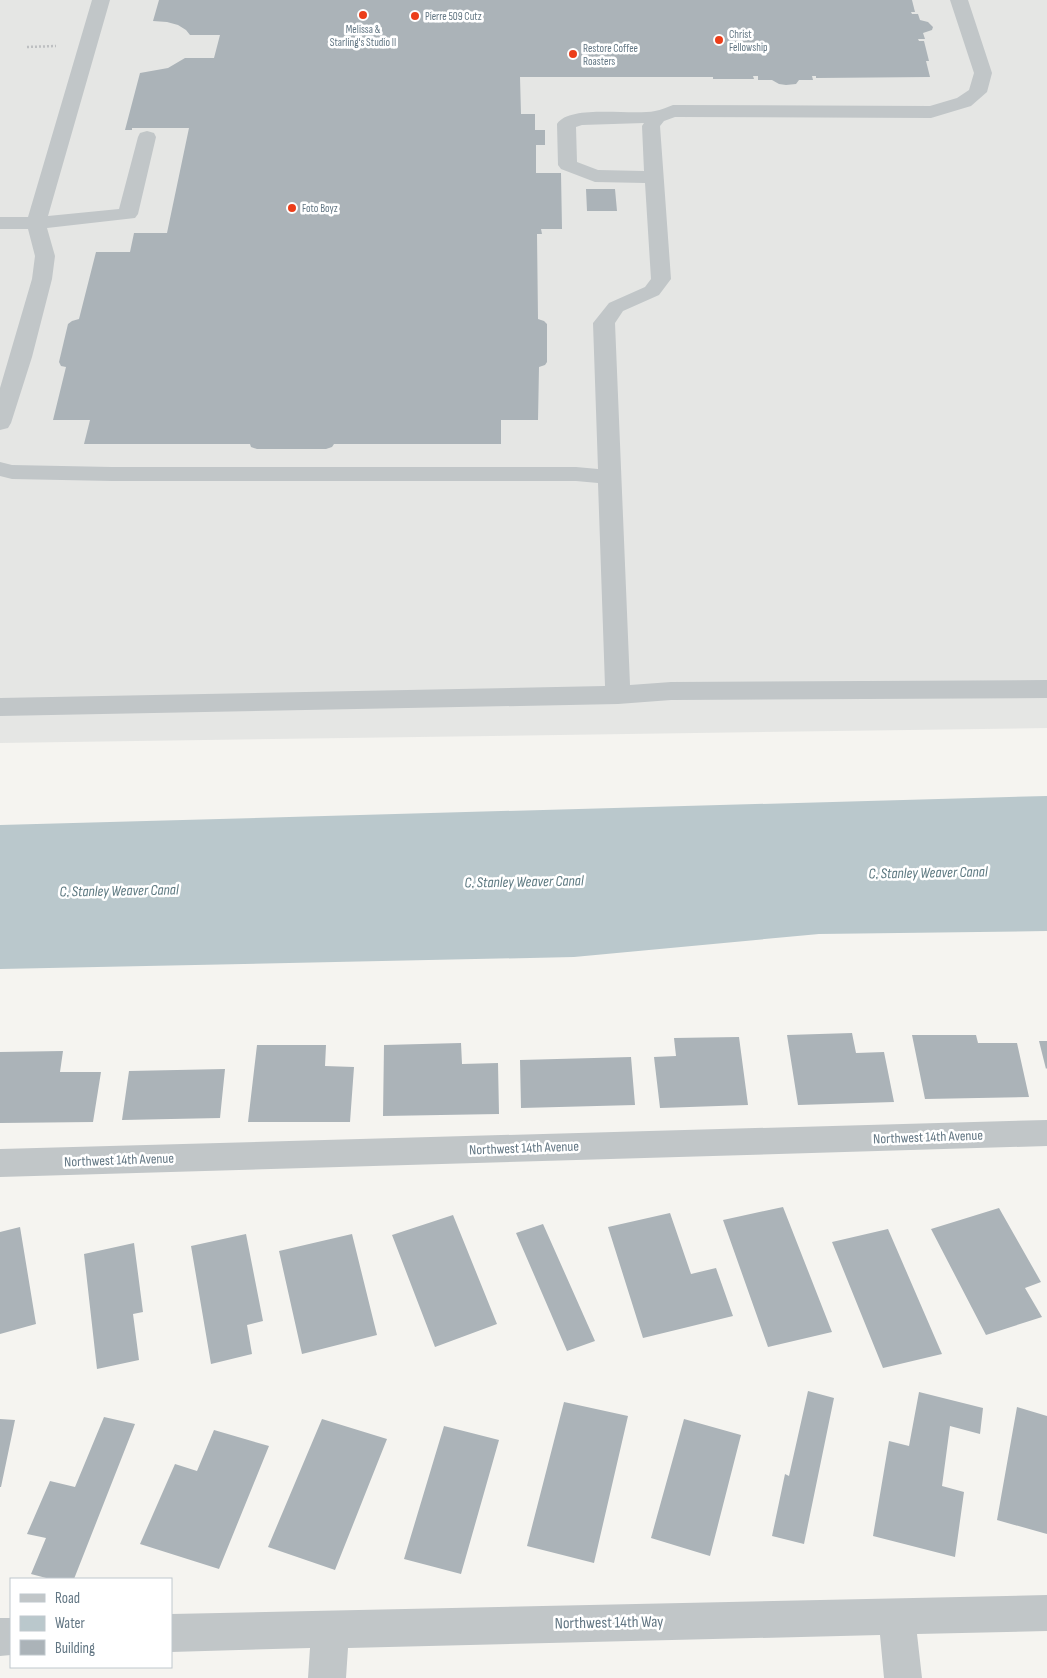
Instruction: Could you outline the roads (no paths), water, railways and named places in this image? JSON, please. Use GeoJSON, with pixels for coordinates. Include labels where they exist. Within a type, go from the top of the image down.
{"type":"FeatureCollection","features":[{"type":"Feature","properties":{"kind":"street"},"geometry":{"type":"LineString","coordinates":[[0,423],[21,357],[42,278],[45,256],[36,223],[101,0]]}},
{"type":"Feature","properties":{"kind":"street"},"geometry":{"type":"LineString","coordinates":[[655,177],[595,176],[568,165],[566,124],[580,119],[657,117],[673,111],[931,112],[964,102],[978,92],[983,72],[959,0]]}},
{"type":"Feature","properties":{"kind":"street"},"geometry":{"type":"LineString","coordinates":[[618,695],[604,323],[616,307],[652,291],[661,278],[651,126],[657,117]]}},
{"type":"Feature","properties":{"kind":"street"},"geometry":{"type":"LineString","coordinates":[[0,223],[36,223],[128,214],[146,137]]}},
{"type":"Feature","properties":{"kind":"street"},"geometry":{"type":"LineString","coordinates":[[0,367],[21,357]]}},
{"type":"Feature","properties":{"kind":"street"},"geometry":{"type":"LineString","coordinates":[[0,468],[12,472],[103,474],[576,474],[610,477]]}},
{"type":"Feature","properties":{"kind":"street"},"geometry":{"type":"LineString","coordinates":[[0,707],[183,705],[618,695],[671,691],[1047,689]]}},
{"type":"Feature","properties":{"kind":"street","name":"Northwest 14th Avenue"},"geometry":{"type":"LineString","coordinates":[[0,1163],[1047,1134]]}},
{"type":"Feature","properties":{"kind":"street","name":"Northwest 14th Way"},"geometry":{"type":"LineString","coordinates":[[172,1633],[1047,1613]]}},
{"type":"Feature","properties":{"kind":"street"},"geometry":{"type":"LineString","coordinates":[[897,1616],[903,1678]]}},
{"type":"Feature","properties":{"kind":"street"},"geometry":{"type":"LineString","coordinates":[[327,1678],[330,1630]]}},
{"type":"Feature","properties":{"kind":"water","name":"C. Stanley Weaver Canal"},"geometry":{"type":"Polygon","coordinates":[[[1047,796],[1047,931],[819,934],[574,957],[0,969],[0,825],[1047,796]]]}},
{"type":"Feature","properties":{"kind":"place","name":"Melissa & Starling's Studio II"},"geometry":{"type":"Point","coordinates":[363,15]}},
{"type":"Feature","properties":{"kind":"place","name":"Pierre 509 Cutz"},"geometry":{"type":"Point","coordinates":[415,16]}},
{"type":"Feature","properties":{"kind":"place","name":"Christ Fellowship"},"geometry":{"type":"Point","coordinates":[719,40]}},
{"type":"Feature","properties":{"kind":"place","name":"Restore Coffee Roasters"},"geometry":{"type":"Point","coordinates":[573,54]}},
{"type":"Feature","properties":{"kind":"place","name":"Foto Boyz"},"geometry":{"type":"Point","coordinates":[292,208]}}]}
